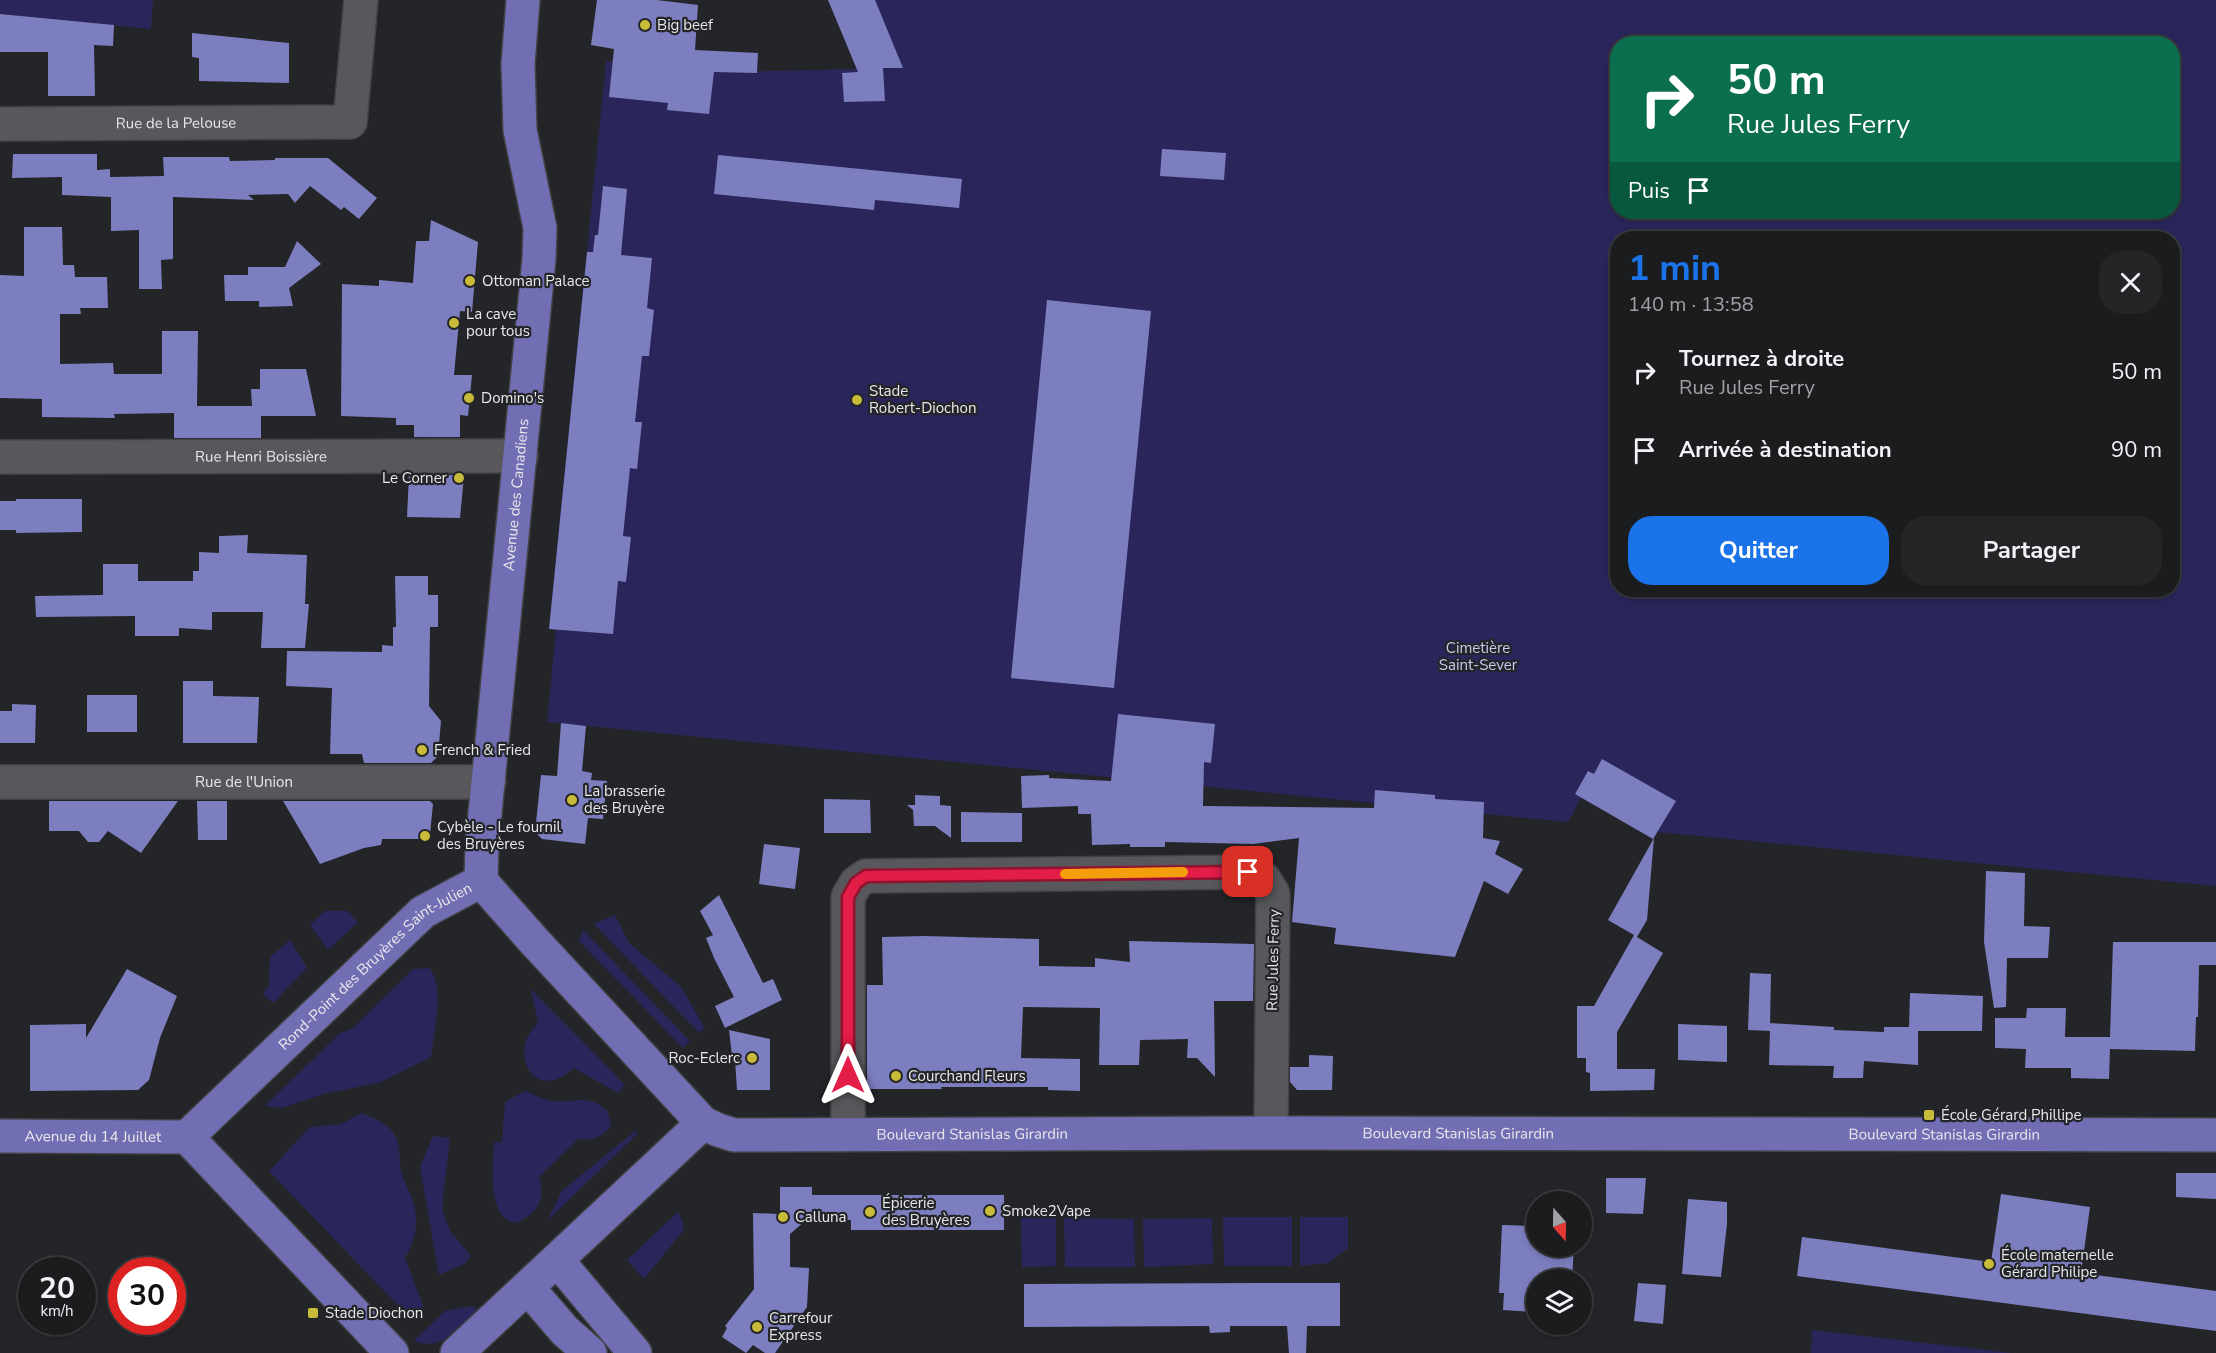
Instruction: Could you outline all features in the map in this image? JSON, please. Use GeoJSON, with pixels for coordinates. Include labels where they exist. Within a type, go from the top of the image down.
{"type":"FeatureCollection","features":[{"type":"Feature","properties":{"kind":"main road","name":"Avenue des Canadiens"},"geometry":{"type":"LineString","coordinates":[[481,881],[482,844],[540,228],[520,130],[518,64],[523,0]]}},
{"type":"Feature","properties":{"kind":"main road","name":"Rond-Point des Bruyères Saint-Julien"},"geometry":{"type":"LineString","coordinates":[[187,1137],[423,912],[481,881],[704,1124]]}},
{"type":"Feature","properties":{"kind":"main road","name":"Boulevard Stanislas Girardin"},"geometry":{"type":"LineString","coordinates":[[704,1124],[734,1135],[1271,1133],[2216,1135]]}},
{"type":"Feature","properties":{"kind":"main road"},"geometry":{"type":"LineString","coordinates":[[457,1353],[704,1124]]}},
{"type":"Feature","properties":{"kind":"main road","name":"Avenue du 14 Juillet"},"geometry":{"type":"LineString","coordinates":[[0,1136],[187,1137]]}},
{"type":"Feature","properties":{"kind":"main road"},"geometry":{"type":"LineString","coordinates":[[187,1137],[392,1353]]}},
{"type":"Feature","properties":{"kind":"main road"},"geometry":{"type":"LineString","coordinates":[[557,1260],[635,1353]]}},
{"type":"Feature","properties":{"kind":"main road"},"geometry":{"type":"LineString","coordinates":[[528,1288],[566,1331],[590,1353]]}},
{"type":"Feature","properties":{"kind":"street","name":"Rue de la Pelouse"},"geometry":{"type":"LineString","coordinates":[[0,124],[350,122],[361,0]]}},
{"type":"Feature","properties":{"kind":"street","name":"Rue Henri Boissière"},"geometry":{"type":"LineString","coordinates":[[0,457],[520,456]]}},
{"type":"Feature","properties":{"kind":"street","name":"Rue de l'Union"},"geometry":{"type":"LineString","coordinates":[[0,782],[489,782]]}},
{"type":"Feature","properties":{"kind":"street","name":"Rue Jules Ferry"},"geometry":{"type":"LineString","coordinates":[[848,1134],[848,897],[856,883],[866,876],[1236,872],[1248,872],[1264,879],[1273,894],[1271,1133]]}},
{"type":"Feature","properties":{"kind":"green space"},"geometry":{"type":"Polygon","coordinates":[[[0,0],[153,0],[151,29],[0,14],[0,0]]]}},
{"type":"Feature","properties":{"kind":"green space","name":"Cimetière Saint-Sever"},"geometry":{"type":"Polygon","coordinates":[[[875,0],[2216,0],[2216,886],[1658,832],[1653,839],[1630,826],[1638,812],[1611,796],[1603,810],[1581,798],[1568,822],[547,722],[556,630],[549,629],[606,61],[680,71],[902,68],[875,0]]]}},
{"type":"Feature","properties":{"kind":"green space"},"geometry":{"type":"Polygon","coordinates":[[[325,911],[347,911],[358,922],[328,950],[310,925],[325,911]]]}},
{"type":"Feature","properties":{"kind":"green space"},"geometry":{"type":"Polygon","coordinates":[[[615,915],[629,943],[681,987],[705,1028],[699,1033],[594,924],[615,915]]]}},
{"type":"Feature","properties":{"kind":"green space"},"geometry":{"type":"Polygon","coordinates":[[[583,930],[690,1041],[683,1048],[579,941],[583,930]]]}},
{"type":"Feature","properties":{"kind":"green space"},"geometry":{"type":"Polygon","coordinates":[[[290,940],[307,968],[273,1003],[263,994],[269,985],[270,957],[290,940]]]}},
{"type":"Feature","properties":{"kind":"green space"},"geometry":{"type":"Polygon","coordinates":[[[430,968],[438,1000],[431,1057],[379,1083],[327,1093],[281,1108],[265,1106],[340,1033],[353,1028],[413,969],[430,968]]]}},
{"type":"Feature","properties":{"kind":"green space"},"geometry":{"type":"Polygon","coordinates":[[[531,989],[625,1085],[618,1093],[574,1068],[554,1080],[545,1081],[532,1074],[525,1061],[524,1053],[527,1038],[538,1023],[531,989]]]}},
{"type":"Feature","properties":{"kind":"green space"},"geometry":{"type":"Polygon","coordinates":[[[525,1091],[552,1101],[594,1102],[608,1112],[611,1126],[596,1138],[578,1139],[539,1177],[541,1193],[538,1205],[534,1211],[516,1223],[506,1219],[500,1212],[496,1201],[493,1189],[494,1142],[502,1142],[505,1102],[525,1091]]]}},
{"type":"Feature","properties":{"kind":"green space"},"geometry":{"type":"Polygon","coordinates":[[[362,1113],[381,1122],[394,1133],[399,1148],[402,1174],[414,1204],[416,1228],[405,1258],[423,1306],[410,1318],[269,1171],[310,1127],[341,1124],[362,1113]]]}},
{"type":"Feature","properties":{"kind":"green space"},"geometry":{"type":"Polygon","coordinates":[[[635,1131],[638,1133],[547,1221],[562,1191],[635,1131]]]}},
{"type":"Feature","properties":{"kind":"green space"},"geometry":{"type":"Polygon","coordinates":[[[433,1136],[450,1138],[442,1209],[450,1231],[471,1256],[464,1264],[439,1275],[420,1167],[433,1136]]]}},
{"type":"Feature","properties":{"kind":"green space"},"geometry":{"type":"Polygon","coordinates":[[[678,1212],[684,1224],[683,1231],[644,1279],[627,1260],[678,1212]]]}},
{"type":"Feature","properties":{"kind":"green space"},"geometry":{"type":"Polygon","coordinates":[[[1021,1217],[1056,1217],[1056,1266],[1022,1267],[1021,1217]]]}},
{"type":"Feature","properties":{"kind":"green space"},"geometry":{"type":"Polygon","coordinates":[[[1223,1217],[1292,1217],[1292,1266],[1224,1266],[1223,1217]]]}},
{"type":"Feature","properties":{"kind":"green space"},"geometry":{"type":"Polygon","coordinates":[[[1300,1217],[1348,1217],[1348,1248],[1328,1263],[1300,1266],[1300,1217]]]}},
{"type":"Feature","properties":{"kind":"green space"},"geometry":{"type":"Polygon","coordinates":[[[1064,1218],[1134,1219],[1135,1267],[1065,1267],[1064,1218]]]}},
{"type":"Feature","properties":{"kind":"green space"},"geometry":{"type":"Polygon","coordinates":[[[1212,1218],[1213,1264],[1144,1267],[1143,1219],[1212,1218]]]}},
{"type":"Feature","properties":{"kind":"green space"},"geometry":{"type":"Polygon","coordinates":[[[472,1306],[477,1310],[442,1341],[424,1344],[414,1341],[445,1311],[472,1306]]]}},
{"type":"Feature","properties":{"kind":"green space"},"geometry":{"type":"Polygon","coordinates":[[[1812,1330],[2012,1353],[1811,1353],[1812,1330]]]}},
{"type":"Feature","properties":{"kind":"building"},"geometry":{"type":"Polygon","coordinates":[[[597,0],[657,0],[698,5],[695,50],[758,53],[757,73],[714,72],[709,114],[667,110],[668,103],[609,97],[614,49],[591,45],[597,0]]]}},
{"type":"Feature","properties":{"kind":"building"},"geometry":{"type":"Polygon","coordinates":[[[828,0],[875,0],[903,68],[883,68],[885,101],[844,102],[842,73],[858,72],[828,0]]]}},
{"type":"Feature","properties":{"kind":"building"},"geometry":{"type":"Polygon","coordinates":[[[0,14],[114,25],[113,46],[94,45],[95,96],[48,96],[48,52],[0,52],[0,14]]]}},
{"type":"Feature","properties":{"kind":"building"},"geometry":{"type":"Polygon","coordinates":[[[192,33],[289,43],[289,83],[199,81],[199,58],[192,57],[192,33]]]}},
{"type":"Feature","properties":{"kind":"building"},"geometry":{"type":"Polygon","coordinates":[[[1162,149],[1226,153],[1224,180],[1160,176],[1162,149]]]}},
{"type":"Feature","properties":{"kind":"building"},"geometry":{"type":"Polygon","coordinates":[[[13,154],[97,154],[97,170],[110,169],[110,177],[164,176],[163,157],[229,157],[230,161],[328,158],[377,198],[359,219],[344,207],[341,210],[310,186],[295,203],[288,194],[248,195],[254,200],[173,197],[173,259],[161,260],[162,289],[139,289],[139,230],[111,231],[111,197],[62,195],[62,177],[12,178],[13,154]]]}},
{"type":"Feature","properties":{"kind":"building"},"geometry":{"type":"Polygon","coordinates":[[[718,155],[962,179],[959,208],[875,200],[874,210],[714,194],[718,155]]]}},
{"type":"Feature","properties":{"kind":"building"},"geometry":{"type":"Polygon","coordinates":[[[603,186],[627,189],[621,255],[652,258],[647,308],[654,310],[649,356],[642,356],[635,422],[642,422],[637,469],[630,468],[623,536],[631,537],[626,582],[618,581],[613,634],[549,629],[587,252],[593,252],[595,235],[598,235],[603,186]]]}},
{"type":"Feature","properties":{"kind":"building"},"geometry":{"type":"Polygon","coordinates":[[[431,220],[478,242],[472,312],[460,311],[454,375],[472,375],[468,416],[460,415],[460,437],[414,437],[414,425],[396,425],[396,418],[341,416],[342,284],[379,286],[379,280],[413,283],[416,241],[429,241],[431,220]]]}},
{"type":"Feature","properties":{"kind":"building"},"geometry":{"type":"Polygon","coordinates":[[[24,227],[62,227],[63,265],[74,265],[75,277],[107,277],[108,308],[80,308],[81,314],[60,314],[60,364],[113,363],[114,374],[162,374],[162,331],[198,331],[197,406],[252,406],[251,389],[260,389],[260,369],[306,369],[316,416],[261,416],[261,438],[174,438],[174,413],[114,414],[115,418],[42,417],[42,399],[0,398],[0,275],[24,276],[24,227]]]}},
{"type":"Feature","properties":{"kind":"building"},"geometry":{"type":"Polygon","coordinates":[[[297,241],[321,264],[289,288],[293,306],[259,307],[259,301],[225,301],[224,275],[248,275],[248,267],[285,267],[297,241]]]}},
{"type":"Feature","properties":{"kind":"building"},"geometry":{"type":"Polygon","coordinates":[[[1047,300],[1151,311],[1114,688],[1011,678],[1047,300]]]}},
{"type":"Feature","properties":{"kind":"building"},"geometry":{"type":"Polygon","coordinates":[[[409,475],[464,476],[460,518],[407,517],[409,475]]]}},
{"type":"Feature","properties":{"kind":"building"},"geometry":{"type":"Polygon","coordinates":[[[16,499],[82,499],[82,532],[16,533],[16,530],[0,530],[0,501],[16,501],[16,499]]]}},
{"type":"Feature","properties":{"kind":"building"},"geometry":{"type":"Polygon","coordinates":[[[248,535],[247,553],[307,555],[305,604],[309,604],[305,648],[261,648],[263,612],[212,612],[212,630],[179,628],[179,636],[135,636],[135,616],[36,617],[35,596],[103,595],[103,564],[138,564],[138,581],[193,581],[193,571],[199,571],[199,552],[219,553],[219,536],[248,535]]]}},
{"type":"Feature","properties":{"kind":"building"},"geometry":{"type":"Polygon","coordinates":[[[395,576],[428,576],[428,595],[438,595],[438,627],[430,627],[429,706],[441,721],[438,756],[431,763],[364,763],[362,754],[330,754],[332,688],[286,686],[287,651],[382,652],[382,645],[393,646],[393,627],[396,627],[395,576]]]}},
{"type":"Feature","properties":{"kind":"building"},"geometry":{"type":"Polygon","coordinates":[[[183,681],[213,681],[213,696],[259,697],[257,743],[183,743],[183,681]]]}},
{"type":"Feature","properties":{"kind":"building"},"geometry":{"type":"Polygon","coordinates":[[[87,695],[137,695],[137,732],[87,732],[87,695]]]}},
{"type":"Feature","properties":{"kind":"building"},"geometry":{"type":"Polygon","coordinates":[[[12,704],[36,705],[35,743],[0,743],[0,711],[12,711],[12,704]]]}},
{"type":"Feature","properties":{"kind":"building"},"geometry":{"type":"Polygon","coordinates":[[[1118,714],[1215,724],[1211,763],[1204,762],[1203,806],[1374,808],[1375,790],[1435,795],[1435,799],[1484,802],[1483,838],[1500,841],[1495,854],[1523,869],[1508,894],[1484,881],[1455,957],[1334,944],[1336,928],[1292,922],[1299,838],[1253,844],[1165,842],[1165,847],[1130,847],[1130,844],[1092,845],[1091,814],[1078,814],[1078,806],[1022,808],[1021,776],[1049,775],[1049,778],[1111,781],[1118,714]]]}},
{"type":"Feature","properties":{"kind":"building","name":"La brasserie des Bruyère"},"geometry":{"type":"Polygon","coordinates":[[[561,723],[586,726],[582,771],[592,773],[591,780],[607,781],[603,819],[588,818],[585,844],[542,839],[535,832],[541,775],[557,776],[561,723]]]}},
{"type":"Feature","properties":{"kind":"building"},"geometry":{"type":"Polygon","coordinates":[[[1602,759],[1676,801],[1653,839],[1575,794],[1588,771],[1594,774],[1602,759]]]}},
{"type":"Feature","properties":{"kind":"building"},"geometry":{"type":"Polygon","coordinates":[[[915,795],[940,796],[940,805],[951,806],[951,838],[935,826],[914,826],[913,810],[907,805],[915,805],[915,795]]]}},
{"type":"Feature","properties":{"kind":"building"},"geometry":{"type":"Polygon","coordinates":[[[824,799],[870,800],[871,833],[824,833],[824,799]]]}},
{"type":"Feature","properties":{"kind":"building"},"geometry":{"type":"Polygon","coordinates":[[[49,801],[178,801],[141,853],[108,831],[99,842],[88,842],[79,831],[49,831],[49,801]]]}},
{"type":"Feature","properties":{"kind":"building"},"geometry":{"type":"Polygon","coordinates":[[[197,801],[227,801],[227,840],[198,840],[197,801]]]}},
{"type":"Feature","properties":{"kind":"building"},"geometry":{"type":"Polygon","coordinates":[[[283,801],[430,801],[433,804],[430,834],[424,839],[382,839],[381,845],[364,848],[320,864],[283,801]]]}},
{"type":"Feature","properties":{"kind":"building"},"geometry":{"type":"Polygon","coordinates":[[[961,812],[1022,813],[1022,842],[961,842],[961,812]]]}},
{"type":"Feature","properties":{"kind":"building"},"geometry":{"type":"Polygon","coordinates":[[[1654,838],[1647,920],[1637,937],[1663,953],[1617,1032],[1617,1069],[1655,1069],[1654,1090],[1590,1091],[1590,1073],[1586,1072],[1586,1058],[1577,1058],[1577,1006],[1594,1006],[1634,935],[1608,920],[1654,838]]]}},
{"type":"Feature","properties":{"kind":"building"},"geometry":{"type":"Polygon","coordinates":[[[764,844],[800,848],[795,889],[759,884],[764,844]]]}},
{"type":"Feature","properties":{"kind":"building"},"geometry":{"type":"Polygon","coordinates":[[[1986,871],[2025,873],[2024,926],[2050,927],[2048,958],[2007,958],[2006,1007],[1994,1008],[1984,942],[1986,871]]]}},
{"type":"Feature","properties":{"kind":"building"},"geometry":{"type":"Polygon","coordinates":[[[719,895],[763,983],[773,979],[782,1000],[725,1028],[715,1006],[734,997],[706,938],[713,935],[700,911],[719,895]]]}},
{"type":"Feature","properties":{"kind":"building"},"geometry":{"type":"Polygon","coordinates":[[[882,937],[1039,939],[1039,966],[1095,967],[1095,958],[1130,962],[1129,941],[1254,944],[1253,1001],[1214,1001],[1215,1077],[1197,1058],[1187,1058],[1188,1039],[1140,1040],[1139,1065],[1099,1065],[1100,1008],[1023,1007],[1021,1058],[1080,1059],[1080,1091],[1048,1090],[1048,1087],[867,1089],[867,985],[883,985],[882,937]]]}},
{"type":"Feature","properties":{"kind":"building"},"geometry":{"type":"Polygon","coordinates":[[[2113,942],[2216,942],[2216,965],[2199,965],[2195,1051],[2110,1049],[2109,1079],[2071,1078],[2071,1068],[2025,1068],[2026,1049],[1995,1048],[1995,1018],[2026,1018],[2027,1008],[2066,1008],[2065,1037],[2110,1037],[2113,942]]]}},
{"type":"Feature","properties":{"kind":"building"},"geometry":{"type":"Polygon","coordinates":[[[127,969],[177,996],[160,1038],[149,1080],[138,1090],[30,1091],[30,1025],[86,1024],[86,1038],[127,969]]]}},
{"type":"Feature","properties":{"kind":"building"},"geometry":{"type":"Polygon","coordinates":[[[1750,973],[1771,974],[1770,1023],[1834,1027],[1834,1030],[1884,1032],[1884,1027],[1909,1027],[1910,993],[1983,996],[1982,1031],[1918,1031],[1918,1065],[1864,1061],[1863,1078],[1833,1078],[1834,1066],[1769,1065],[1770,1031],[1748,1030],[1750,973]]]}},
{"type":"Feature","properties":{"kind":"building"},"geometry":{"type":"Polygon","coordinates":[[[1678,1024],[1727,1026],[1727,1062],[1678,1060],[1678,1024]]]}},
{"type":"Feature","properties":{"kind":"building"},"geometry":{"type":"Polygon","coordinates":[[[729,1030],[770,1039],[770,1090],[737,1090],[735,1059],[732,1056],[729,1030]]]}},
{"type":"Feature","properties":{"kind":"building"},"geometry":{"type":"Polygon","coordinates":[[[1309,1055],[1333,1056],[1332,1090],[1297,1090],[1290,1082],[1290,1067],[1309,1067],[1309,1055]]]}},
{"type":"Feature","properties":{"kind":"building"},"geometry":{"type":"Polygon","coordinates":[[[2176,1173],[2216,1173],[2216,1199],[2176,1197],[2176,1173]]]}},
{"type":"Feature","properties":{"kind":"building"},"geometry":{"type":"Polygon","coordinates":[[[1606,1178],[1646,1178],[1643,1214],[1606,1213],[1606,1178]]]}},
{"type":"Feature","properties":{"kind":"building"},"geometry":{"type":"Polygon","coordinates":[[[780,1187],[812,1187],[812,1195],[1004,1195],[1004,1230],[851,1230],[851,1220],[804,1222],[790,1234],[790,1267],[809,1268],[807,1307],[775,1353],[765,1353],[753,1345],[746,1353],[722,1337],[727,1328],[725,1326],[754,1289],[753,1213],[780,1214],[780,1187]]]}},
{"type":"Feature","properties":{"kind":"building"},"geometry":{"type":"Polygon","coordinates":[[[2001,1194],[2090,1207],[2081,1273],[2216,1291],[2216,1331],[1797,1276],[1802,1237],[1991,1262],[2001,1194]]]}},
{"type":"Feature","properties":{"kind":"building"},"geometry":{"type":"Polygon","coordinates":[[[1688,1199],[1727,1202],[1721,1277],[1682,1274],[1688,1199]]]}},
{"type":"Feature","properties":{"kind":"building"},"geometry":{"type":"Polygon","coordinates":[[[1502,1225],[1526,1226],[1526,1257],[1573,1257],[1573,1269],[1526,1269],[1526,1311],[1503,1310],[1504,1293],[1499,1293],[1502,1225]]]}},
{"type":"Feature","properties":{"kind":"building"},"geometry":{"type":"Polygon","coordinates":[[[1340,1283],[1340,1326],[1307,1326],[1306,1353],[1289,1353],[1287,1326],[1230,1326],[1230,1332],[1210,1333],[1209,1326],[1024,1327],[1024,1284],[1340,1283]]]}},
{"type":"Feature","properties":{"kind":"building"},"geometry":{"type":"Polygon","coordinates":[[[1638,1283],[1666,1285],[1663,1324],[1634,1321],[1638,1283]]]}},
{"type":"Feature","properties":{"kind":"slow traffic"},"geometry":{"type":"LineString","coordinates":[[1065,874],[1183,872]]}},
{"type":"Feature","properties":{"kind":"place","name":"Big beef"},"geometry":{"type":"Point","coordinates":[645,25]}},
{"type":"Feature","properties":{"kind":"place","name":"Ottoman Palace"},"geometry":{"type":"Point","coordinates":[470,281]}},
{"type":"Feature","properties":{"kind":"place","name":"La cave pour tous"},"geometry":{"type":"Point","coordinates":[454,323]}},
{"type":"Feature","properties":{"kind":"place","name":"Domino's"},"geometry":{"type":"Point","coordinates":[469,398]}},
{"type":"Feature","properties":{"kind":"place","name":"Stade Robert-Diochon"},"geometry":{"type":"Point","coordinates":[857,400]}},
{"type":"Feature","properties":{"kind":"place","name":"Le Corner"},"geometry":{"type":"Point","coordinates":[459,478]}},
{"type":"Feature","properties":{"kind":"place","name":"French & Fried"},"geometry":{"type":"Point","coordinates":[422,750]}},
{"type":"Feature","properties":{"kind":"place","name":"La brasserie des Bruyère"},"geometry":{"type":"Point","coordinates":[572,800]}},
{"type":"Feature","properties":{"kind":"place","name":"Cybèle - Le fournil des Bruyères"},"geometry":{"type":"Point","coordinates":[425,836]}},
{"type":"Feature","properties":{"kind":"place","name":"Roc-Eclerc"},"geometry":{"type":"Point","coordinates":[752,1058]}},
{"type":"Feature","properties":{"kind":"place","name":"Courchand Fleurs"},"geometry":{"type":"Point","coordinates":[896,1076]}},
{"type":"Feature","properties":{"kind":"place","name":"École Gérard Phillipe"},"geometry":{"type":"Point","coordinates":[1929,1115]}},
{"type":"Feature","properties":{"kind":"place","name":"Smoke2Vape"},"geometry":{"type":"Point","coordinates":[990,1211]}},
{"type":"Feature","properties":{"kind":"place","name":"Épicerie des Bruyères"},"geometry":{"type":"Point","coordinates":[870,1212]}},
{"type":"Feature","properties":{"kind":"place","name":"Calluna"},"geometry":{"type":"Point","coordinates":[783,1217]}},
{"type":"Feature","properties":{"kind":"place","name":"École maternelle Gérard Philipe"},"geometry":{"type":"Point","coordinates":[1989,1264]}},
{"type":"Feature","properties":{"kind":"place","name":"Stade Diochon"},"geometry":{"type":"Point","coordinates":[313,1313]}},
{"type":"Feature","properties":{"kind":"place","name":"Carrefour Express"},"geometry":{"type":"Point","coordinates":[757,1327]}},
{"type":"Feature","properties":{"kind":"route"},"geometry":{"type":"LineString","coordinates":[[848,1075],[848,897],[856,883],[866,876],[1248,872]]}}]}
